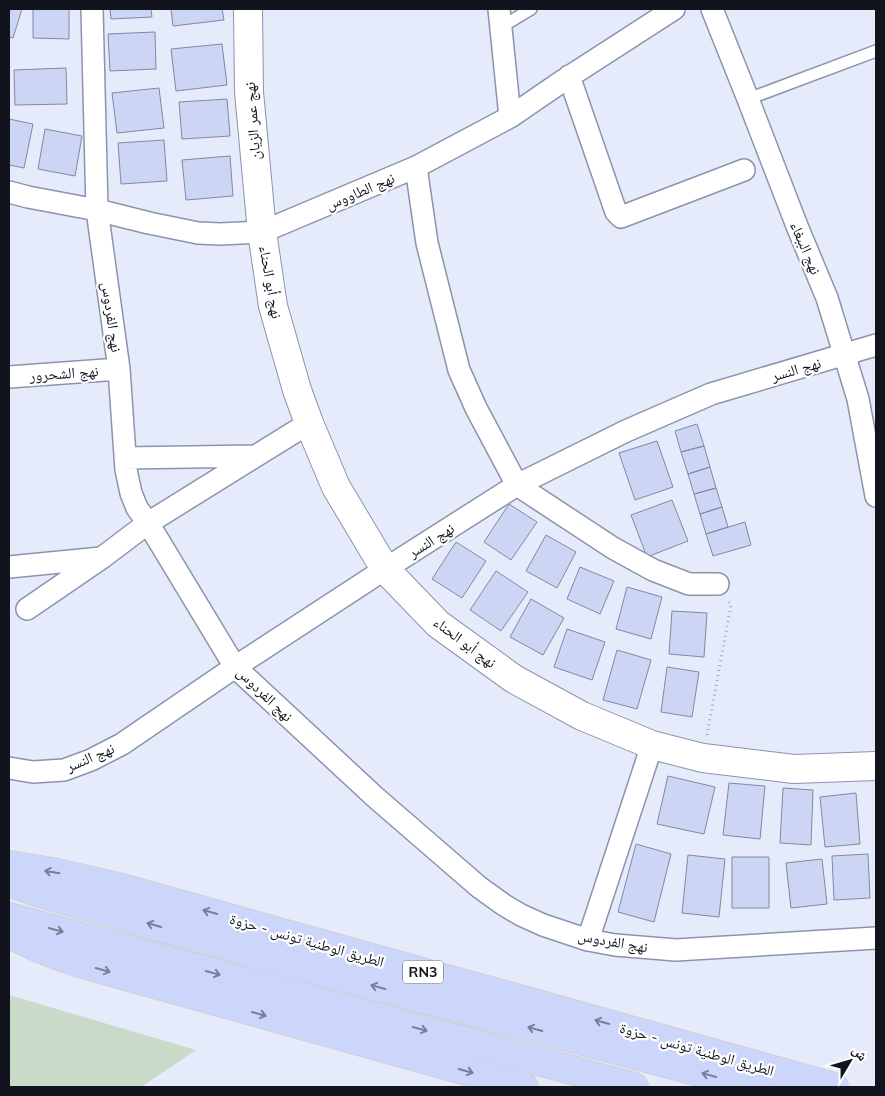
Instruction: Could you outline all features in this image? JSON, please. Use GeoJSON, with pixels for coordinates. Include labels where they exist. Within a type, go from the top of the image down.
{"type":"FeatureCollection","features":[{"type":"Feature","properties":{"kind":"highway","name":"الطريق الوطنية تونس - حزوة"},"geometry":{"type":"LineString","coordinates":[[9,865],[58,873],[118,887],[834,1087]]}},
{"type":"Feature","properties":{"kind":"highway"},"geometry":{"type":"LineString","coordinates":[[9,882],[33,891],[290,964],[756,1087]]}},
{"type":"Feature","properties":{"kind":"highway"},"geometry":{"type":"LineString","coordinates":[[9,917],[634,1087]]}},
{"type":"Feature","properties":{"kind":"highway"},"geometry":{"type":"LineString","coordinates":[[9,933],[25,943],[50,954],[83,964],[524,1087]]}},
{"type":"Feature","properties":{"kind":"street","name":"نهج الفردوس"},"geometry":{"type":"LineString","coordinates":[[92,9],[97,210],[119,369],[126,470],[131,493],[137,508],[235,667],[374,797],[479,887],[504,905],[543,925],[588,940],[634,947],[676,950],[876,938]]}},
{"type":"Feature","properties":{"kind":"street","name":"نهج عمر الزيان"},"geometry":{"type":"LineString","coordinates":[[248,9],[249,92],[262,232]]}},
{"type":"Feature","properties":{"kind":"street","name":"نهج الطاووس"},"geometry":{"type":"LineString","coordinates":[[9,192],[198,233],[262,232],[416,168],[510,117],[569,76],[674,9]]}},
{"type":"Feature","properties":{"kind":"street","name":"نهج الببغاء"},"geometry":{"type":"LineString","coordinates":[[712,9],[827,298],[858,398],[876,496]]}},
{"type":"Feature","properties":{"kind":"street"},"geometry":{"type":"LineString","coordinates":[[500,18],[510,117]]}},
{"type":"Feature","properties":{"kind":"street"},"geometry":{"type":"LineString","coordinates":[[569,76],[616,212],[621,218],[744,170]]}},
{"type":"Feature","properties":{"kind":"street"},"geometry":{"type":"LineString","coordinates":[[416,168],[428,243],[459,370],[476,408],[517,485],[612,548],[653,570],[689,584],[718,584]]}},
{"type":"Feature","properties":{"kind":"street","name":"نهج أبو الحناء"},"geometry":{"type":"LineString","coordinates":[[262,232],[273,306],[297,390],[336,487],[385,569],[438,624],[514,679],[582,716],[652,745],[703,758],[794,769],[876,766]]}},
{"type":"Feature","properties":{"kind":"street","name":"نهج النسر"},"geometry":{"type":"LineString","coordinates":[[9,768],[33,772],[64,770],[91,760],[122,744],[235,667],[517,485],[626,431],[712,394],[876,345]]}},
{"type":"Feature","properties":{"kind":"street","name":"نهج الشحرور"},"geometry":{"type":"LineString","coordinates":[[9,377],[119,369]]}},
{"type":"Feature","properties":{"kind":"street"},"geometry":{"type":"LineString","coordinates":[[27,609],[103,558],[148,523],[309,423]]}},
{"type":"Feature","properties":{"kind":"street"},"geometry":{"type":"LineString","coordinates":[[125,458],[256,456]]}},
{"type":"Feature","properties":{"kind":"street"},"geometry":{"type":"LineString","coordinates":[[9,567],[103,558]]}},
{"type":"Feature","properties":{"kind":"street"},"geometry":{"type":"LineString","coordinates":[[588,940],[652,745]]}},
{"type":"Feature","properties":{"kind":"lane"},"geometry":{"type":"LineString","coordinates":[[500,18],[531,9]]}},
{"type":"Feature","properties":{"kind":"lane"},"geometry":{"type":"LineString","coordinates":[[748,100],[876,51]]}},
{"type":"Feature","properties":{"kind":"path"},"geometry":{"type":"LineString","coordinates":[[703,758],[731,605],[718,584]]}},
{"type":"Feature","properties":{"kind":"green space"},"geometry":{"type":"Polygon","coordinates":[[[9,995],[196,1050],[141,1087],[9,1087],[9,995]]]}},
{"type":"Feature","properties":{"kind":"building"},"geometry":{"type":"Polygon","coordinates":[[[9,9],[22,9],[13,38],[9,37],[9,9]]]}},
{"type":"Feature","properties":{"kind":"building"},"geometry":{"type":"Polygon","coordinates":[[[33,9],[69,9],[69,39],[33,38],[33,9]]]}},
{"type":"Feature","properties":{"kind":"building"},"geometry":{"type":"Polygon","coordinates":[[[110,9],[151,9],[152,17],[111,19],[110,9]]]}},
{"type":"Feature","properties":{"kind":"building"},"geometry":{"type":"Polygon","coordinates":[[[171,9],[222,9],[224,20],[173,26],[171,9]]]}},
{"type":"Feature","properties":{"kind":"building"},"geometry":{"type":"Polygon","coordinates":[[[155,32],[156,69],[110,71],[108,34],[155,32]]]}},
{"type":"Feature","properties":{"kind":"building"},"geometry":{"type":"Polygon","coordinates":[[[222,44],[227,85],[176,91],[171,49],[222,44]]]}},
{"type":"Feature","properties":{"kind":"building"},"geometry":{"type":"Polygon","coordinates":[[[66,68],[67,104],[15,105],[14,70],[66,68]]]}},
{"type":"Feature","properties":{"kind":"building"},"geometry":{"type":"Polygon","coordinates":[[[159,88],[164,128],[117,133],[112,93],[159,88]]]}},
{"type":"Feature","properties":{"kind":"building"},"geometry":{"type":"Polygon","coordinates":[[[227,99],[230,136],[182,139],[179,102],[227,99]]]}},
{"type":"Feature","properties":{"kind":"building"},"geometry":{"type":"Polygon","coordinates":[[[9,119],[33,124],[24,168],[9,165],[9,119]]]}},
{"type":"Feature","properties":{"kind":"building"},"geometry":{"type":"Polygon","coordinates":[[[45,129],[82,136],[75,176],[38,169],[45,129]]]}},
{"type":"Feature","properties":{"kind":"building"},"geometry":{"type":"Polygon","coordinates":[[[164,140],[167,181],[121,184],[118,143],[164,140]]]}},
{"type":"Feature","properties":{"kind":"building"},"geometry":{"type":"Polygon","coordinates":[[[230,156],[233,196],[186,200],[182,160],[230,156]]]}},
{"type":"Feature","properties":{"kind":"building"},"geometry":{"type":"Polygon","coordinates":[[[697,424],[704,446],[681,452],[675,431],[697,424]]]}},
{"type":"Feature","properties":{"kind":"building"},"geometry":{"type":"Polygon","coordinates":[[[657,441],[673,487],[635,500],[619,453],[657,441]]]}},
{"type":"Feature","properties":{"kind":"building"},"geometry":{"type":"Polygon","coordinates":[[[704,446],[710,467],[688,474],[681,452],[704,446]]]}},
{"type":"Feature","properties":{"kind":"building"},"geometry":{"type":"Polygon","coordinates":[[[710,467],[716,488],[694,494],[688,474],[710,467]]]}},
{"type":"Feature","properties":{"kind":"building"},"geometry":{"type":"Polygon","coordinates":[[[716,488],[722,507],[700,514],[694,494],[716,488]]]}},
{"type":"Feature","properties":{"kind":"building"},"geometry":{"type":"Polygon","coordinates":[[[672,500],[688,541],[647,557],[631,515],[672,500]]]}},
{"type":"Feature","properties":{"kind":"building"},"geometry":{"type":"Polygon","coordinates":[[[509,504],[537,522],[511,560],[484,542],[509,504]]]}},
{"type":"Feature","properties":{"kind":"building"},"geometry":{"type":"Polygon","coordinates":[[[722,507],[728,527],[706,534],[700,514],[722,507]]]}},
{"type":"Feature","properties":{"kind":"building"},"geometry":{"type":"Polygon","coordinates":[[[745,522],[751,545],[713,556],[706,534],[745,522]]]}},
{"type":"Feature","properties":{"kind":"building"},"geometry":{"type":"Polygon","coordinates":[[[546,535],[576,552],[557,588],[526,571],[546,535]]]}},
{"type":"Feature","properties":{"kind":"building"},"geometry":{"type":"Polygon","coordinates":[[[456,542],[486,561],[462,598],[432,579],[456,542]]]}},
{"type":"Feature","properties":{"kind":"building"},"geometry":{"type":"Polygon","coordinates":[[[580,567],[614,581],[600,614],[567,599],[580,567]]]}},
{"type":"Feature","properties":{"kind":"building"},"geometry":{"type":"Polygon","coordinates":[[[496,571],[528,592],[501,631],[470,610],[496,571]]]}},
{"type":"Feature","properties":{"kind":"building"},"geometry":{"type":"Polygon","coordinates":[[[627,587],[662,597],[651,639],[616,629],[627,587]]]}},
{"type":"Feature","properties":{"kind":"building"},"geometry":{"type":"Polygon","coordinates":[[[531,599],[564,618],[543,655],[510,637],[531,599]]]}},
{"type":"Feature","properties":{"kind":"building"},"geometry":{"type":"Polygon","coordinates":[[[672,611],[707,613],[704,657],[669,654],[672,611]]]}},
{"type":"Feature","properties":{"kind":"building"},"geometry":{"type":"Polygon","coordinates":[[[567,629],[605,642],[592,680],[554,667],[567,629]]]}},
{"type":"Feature","properties":{"kind":"building"},"geometry":{"type":"Polygon","coordinates":[[[617,650],[651,660],[637,709],[603,700],[617,650]]]}},
{"type":"Feature","properties":{"kind":"building"},"geometry":{"type":"Polygon","coordinates":[[[667,667],[699,672],[692,717],[661,712],[667,667]]]}},
{"type":"Feature","properties":{"kind":"building"},"geometry":{"type":"Polygon","coordinates":[[[668,776],[715,787],[704,834],[657,824],[668,776]]]}},
{"type":"Feature","properties":{"kind":"building"},"geometry":{"type":"Polygon","coordinates":[[[729,783],[765,786],[760,839],[723,835],[729,783]]]}},
{"type":"Feature","properties":{"kind":"building"},"geometry":{"type":"Polygon","coordinates":[[[783,788],[813,790],[811,845],[780,843],[783,788]]]}},
{"type":"Feature","properties":{"kind":"building"},"geometry":{"type":"Polygon","coordinates":[[[856,793],[860,844],[825,847],[820,797],[856,793]]]}},
{"type":"Feature","properties":{"kind":"building"},"geometry":{"type":"Polygon","coordinates":[[[636,844],[671,854],[654,922],[618,912],[636,844]]]}},
{"type":"Feature","properties":{"kind":"building"},"geometry":{"type":"Polygon","coordinates":[[[868,854],[870,898],[834,900],[832,856],[868,854]]]}},
{"type":"Feature","properties":{"kind":"building"},"geometry":{"type":"Polygon","coordinates":[[[688,855],[725,859],[719,917],[682,913],[688,855]]]}},
{"type":"Feature","properties":{"kind":"building"},"geometry":{"type":"Polygon","coordinates":[[[732,857],[769,857],[769,908],[732,908],[732,857]]]}},
{"type":"Feature","properties":{"kind":"building"},"geometry":{"type":"Polygon","coordinates":[[[822,859],[827,904],[791,908],[786,863],[822,859]]]}}]}
